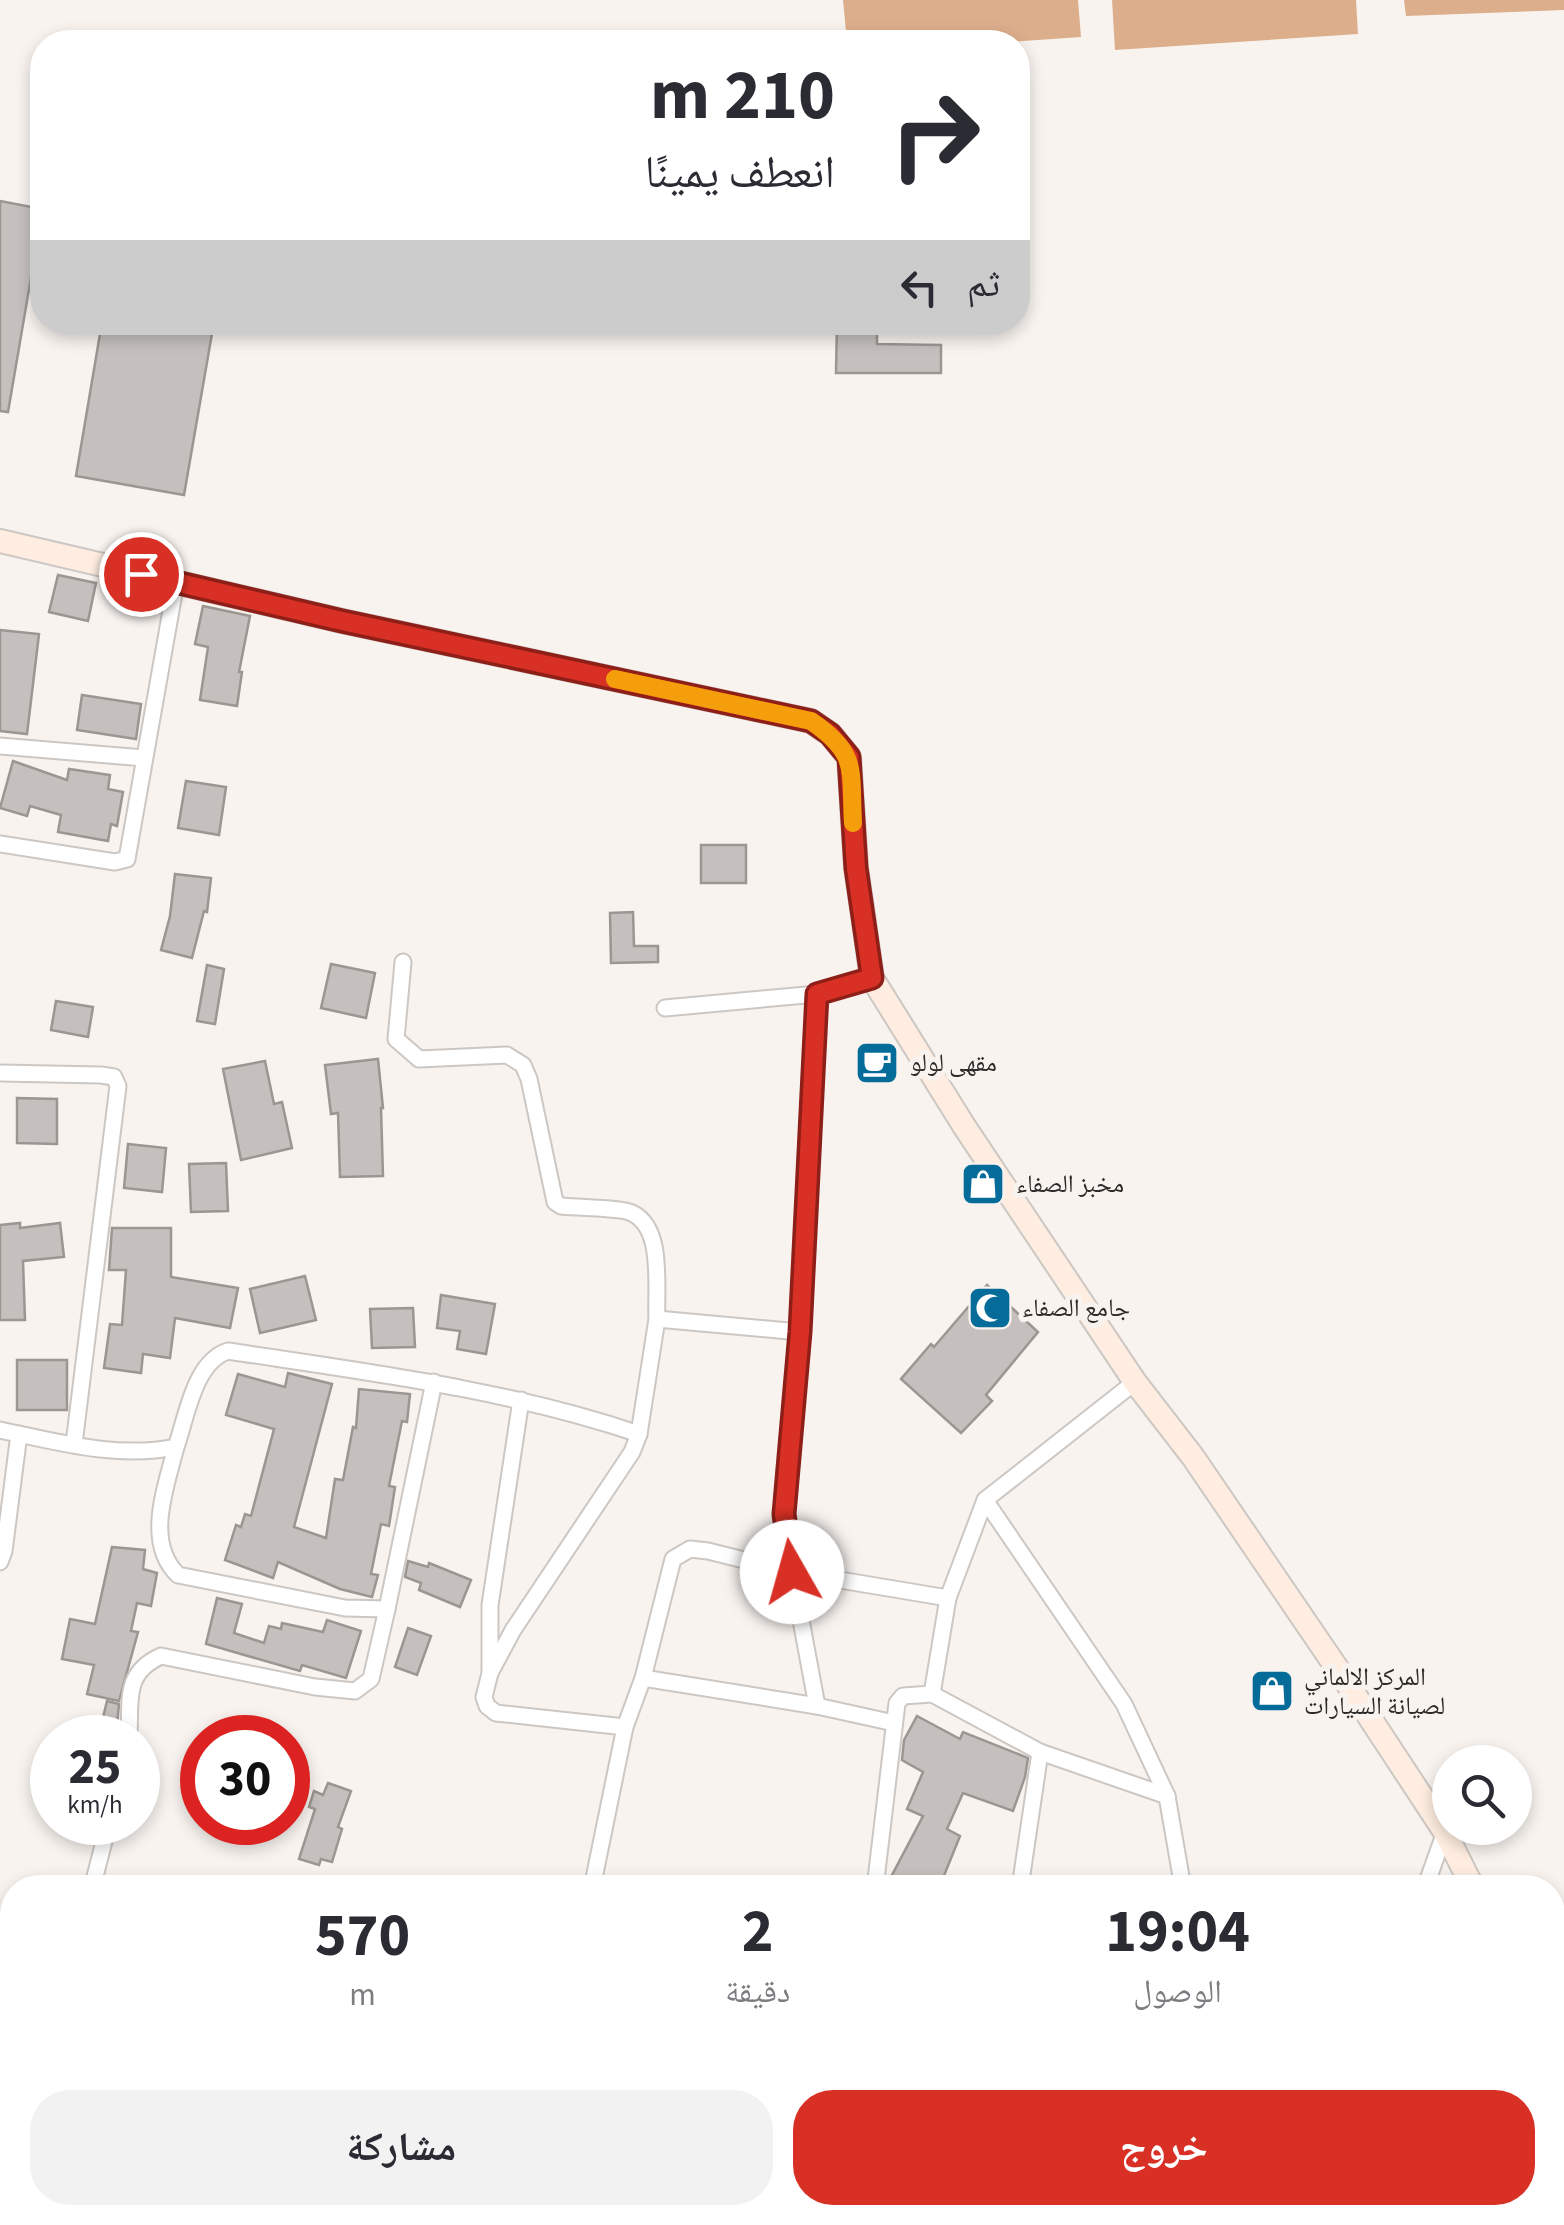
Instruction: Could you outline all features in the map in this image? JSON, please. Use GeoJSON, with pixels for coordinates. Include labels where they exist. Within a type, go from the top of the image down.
{"type":"FeatureCollection","features":[{"type":"Feature","properties":{"kind":"street"},"geometry":{"type":"LineString","coordinates":[[0,542],[342,621],[811,721],[830,734],[849,757],[856,868],[872,978],[964,1126],[1135,1382],[1192,1458],[1432,1813]]}},
{"type":"Feature","properties":{"kind":"street"},"geometry":{"type":"LineString","coordinates":[[0,844],[115,862],[127,859],[176,582]]}},
{"type":"Feature","properties":{"kind":"street"},"geometry":{"type":"LineString","coordinates":[[0,746],[144,758]]}},
{"type":"Feature","properties":{"kind":"street"},"geometry":{"type":"LineString","coordinates":[[403,962],[396,1039],[419,1059],[507,1055],[523,1065],[554,1202],[561,1206],[630,1212],[647,1225],[654,1242],[657,1319],[644,1423],[632,1452],[523,1614],[490,1672]]}},
{"type":"Feature","properties":{"kind":"street"},"geometry":{"type":"LineString","coordinates":[[665,1008],[817,994],[872,978]]}},
{"type":"Feature","properties":{"kind":"street"},"geometry":{"type":"LineString","coordinates":[[817,994],[800,1332],[784,1514],[817,1706]]}},
{"type":"Feature","properties":{"kind":"street"},"geometry":{"type":"LineString","coordinates":[[0,1072],[101,1075],[114,1077],[118,1086],[74,1444]]}},
{"type":"Feature","properties":{"kind":"street"},"geometry":{"type":"LineString","coordinates":[[657,1319],[800,1332]]}},
{"type":"Feature","properties":{"kind":"street"},"geometry":{"type":"LineString","coordinates":[[387,1609],[346,1608],[178,1575],[167,1564],[160,1523],[176,1447],[204,1368],[214,1356],[228,1351],[434,1382],[521,1400],[639,1434]]}},
{"type":"Feature","properties":{"kind":"street"},"geometry":{"type":"LineString","coordinates":[[130,1715],[132,1682],[142,1664],[161,1656],[314,1687],[355,1692],[365,1687],[371,1680],[434,1382]]}},
{"type":"Feature","properties":{"kind":"street"},"geometry":{"type":"LineString","coordinates":[[932,1694],[948,1598],[985,1500],[1135,1382]]}},
{"type":"Feature","properties":{"kind":"street"},"geometry":{"type":"LineString","coordinates":[[521,1400],[490,1605],[490,1672],[484,1697],[496,1713],[624,1727]]}},
{"type":"Feature","properties":{"kind":"street"},"geometry":{"type":"LineString","coordinates":[[0,1430],[143,1453],[176,1447]]}},
{"type":"Feature","properties":{"kind":"street"},"geometry":{"type":"LineString","coordinates":[[0,1562],[20,1434]]}},
{"type":"Feature","properties":{"kind":"street"},"geometry":{"type":"LineString","coordinates":[[985,1500],[1124,1704],[1168,1796],[1181,1875]]}},
{"type":"Feature","properties":{"kind":"street"},"geometry":{"type":"LineString","coordinates":[[595,1875],[624,1727],[644,1678],[673,1559],[690,1549],[708,1551],[792,1572],[948,1598]]}},
{"type":"Feature","properties":{"kind":"street"},"geometry":{"type":"LineString","coordinates":[[644,1678],[817,1706],[894,1724]]}},
{"type":"Feature","properties":{"kind":"street"},"geometry":{"type":"LineString","coordinates":[[877,1875],[899,1699],[932,1694],[1040,1752],[1168,1796]]}},
{"type":"Feature","properties":{"kind":"street"},"geometry":{"type":"LineString","coordinates":[[1022,1875],[1040,1752]]}},
{"type":"Feature","properties":{"kind":"street"},"geometry":{"type":"LineString","coordinates":[[95,1875],[102,1845]]}},
{"type":"Feature","properties":{"kind":"street"},"geometry":{"type":"LineString","coordinates":[[1429,1875],[1440,1845]]}},
{"type":"Feature","properties":{"kind":"street"},"geometry":{"type":"LineString","coordinates":[[1452,1845],[1467,1875]]}},
{"type":"Feature","properties":{"kind":"shaded area"},"geometry":{"type":"Polygon","coordinates":[[[843,0],[1078,0],[1081,37],[1030,40],[1030,30],[846,30],[843,0]]]}},
{"type":"Feature","properties":{"kind":"shaded area"},"geometry":{"type":"Polygon","coordinates":[[[1112,0],[1356,0],[1358,34],[1115,50],[1112,0]]]}},
{"type":"Feature","properties":{"kind":"shaded area"},"geometry":{"type":"Polygon","coordinates":[[[1404,0],[1564,0],[1564,10],[1406,16],[1404,0]]]}},
{"type":"Feature","properties":{"kind":"building"},"geometry":{"type":"Polygon","coordinates":[[[0,201],[30,207],[30,284],[8,412],[0,411],[0,201]]]}},
{"type":"Feature","properties":{"kind":"building"},"geometry":{"type":"Polygon","coordinates":[[[100,335],[212,335],[184,495],[76,476],[100,335]]]}},
{"type":"Feature","properties":{"kind":"building"},"geometry":{"type":"Polygon","coordinates":[[[837,335],[877,335],[877,344],[941,345],[941,373],[836,373],[837,335]]]}},
{"type":"Feature","properties":{"kind":"building"},"geometry":{"type":"Polygon","coordinates":[[[58,575],[96,583],[88,621],[49,612],[58,575]]]}},
{"type":"Feature","properties":{"kind":"building"},"geometry":{"type":"Polygon","coordinates":[[[203,606],[250,616],[237,706],[200,700],[208,647],[195,644],[203,606]]]}},
{"type":"Feature","properties":{"kind":"building"},"geometry":{"type":"Polygon","coordinates":[[[0,630],[39,634],[27,734],[0,731],[0,630]]]}},
{"type":"Feature","properties":{"kind":"building"},"geometry":{"type":"Polygon","coordinates":[[[82,695],[141,704],[136,739],[77,730],[82,695]]]}},
{"type":"Feature","properties":{"kind":"building"},"geometry":{"type":"Polygon","coordinates":[[[13,761],[67,780],[69,769],[110,775],[108,789],[123,792],[117,826],[111,824],[108,841],[58,832],[61,815],[30,806],[27,816],[0,808],[13,761]]]}},
{"type":"Feature","properties":{"kind":"building"},"geometry":{"type":"Polygon","coordinates":[[[186,781],[226,787],[219,835],[178,828],[186,781]]]}},
{"type":"Feature","properties":{"kind":"building"},"geometry":{"type":"Polygon","coordinates":[[[701,845],[746,845],[746,883],[701,883],[701,845]]]}},
{"type":"Feature","properties":{"kind":"building"},"geometry":{"type":"Polygon","coordinates":[[[175,874],[211,878],[207,912],[204,911],[192,958],[161,950],[175,874]]]}},
{"type":"Feature","properties":{"kind":"building"},"geometry":{"type":"Polygon","coordinates":[[[633,912],[634,946],[658,946],[658,962],[611,963],[610,913],[633,912]]]}},
{"type":"Feature","properties":{"kind":"building"},"geometry":{"type":"Polygon","coordinates":[[[331,964],[375,973],[366,1018],[321,1008],[331,964]]]}},
{"type":"Feature","properties":{"kind":"building"},"geometry":{"type":"Polygon","coordinates":[[[207,965],[224,969],[215,1024],[197,1021],[207,965]]]}},
{"type":"Feature","properties":{"kind":"building"},"geometry":{"type":"Polygon","coordinates":[[[56,1001],[93,1007],[88,1037],[51,1030],[56,1001]]]}},
{"type":"Feature","properties":{"kind":"building"},"geometry":{"type":"Polygon","coordinates":[[[378,1059],[383,1176],[340,1177],[338,1113],[331,1114],[325,1065],[378,1059]]]}},
{"type":"Feature","properties":{"kind":"building"},"geometry":{"type":"Polygon","coordinates":[[[265,1061],[274,1104],[282,1102],[292,1148],[241,1160],[223,1069],[265,1061]]]}},
{"type":"Feature","properties":{"kind":"building"},"geometry":{"type":"Polygon","coordinates":[[[17,1098],[57,1099],[57,1144],[17,1143],[17,1098]]]}},
{"type":"Feature","properties":{"kind":"building"},"geometry":{"type":"Polygon","coordinates":[[[128,1144],[166,1148],[162,1192],[124,1188],[128,1144]]]}},
{"type":"Feature","properties":{"kind":"building"},"geometry":{"type":"Polygon","coordinates":[[[226,1163],[228,1211],[191,1212],[189,1164],[226,1163]]]}},
{"type":"Feature","properties":{"kind":"building"},"geometry":{"type":"Polygon","coordinates":[[[20,1223],[20,1228],[60,1223],[64,1257],[23,1261],[25,1320],[0,1320],[0,1225],[20,1223]]]}},
{"type":"Feature","properties":{"kind":"building"},"geometry":{"type":"Polygon","coordinates":[[[112,1228],[171,1228],[171,1277],[238,1288],[230,1328],[175,1318],[170,1358],[143,1354],[141,1373],[104,1368],[110,1324],[122,1325],[126,1270],[109,1270],[112,1228]]]}},
{"type":"Feature","properties":{"kind":"building"},"geometry":{"type":"Polygon","coordinates":[[[305,1276],[316,1320],[260,1333],[250,1289],[305,1276]]]}},
{"type":"Feature","properties":{"kind":"building"},"geometry":{"type":"Polygon","coordinates":[[[987,1285],[1038,1332],[986,1395],[992,1401],[961,1433],[901,1379],[987,1285]]]}},
{"type":"Feature","properties":{"kind":"building"},"geometry":{"type":"Polygon","coordinates":[[[441,1295],[495,1304],[486,1354],[457,1349],[460,1331],[437,1328],[441,1295]]]}},
{"type":"Feature","properties":{"kind":"building"},"geometry":{"type":"Polygon","coordinates":[[[413,1308],[415,1347],[372,1348],[370,1309],[413,1308]]]}},
{"type":"Feature","properties":{"kind":"building"},"geometry":{"type":"Polygon","coordinates":[[[17,1360],[67,1360],[67,1410],[17,1410],[17,1360]]]}},
{"type":"Feature","properties":{"kind":"building"},"geometry":{"type":"Polygon","coordinates":[[[288,1373],[332,1384],[294,1527],[326,1538],[335,1479],[343,1480],[353,1427],[356,1428],[359,1389],[410,1394],[407,1422],[402,1421],[389,1486],[395,1487],[389,1526],[381,1524],[371,1574],[378,1575],[372,1597],[340,1589],[278,1562],[273,1578],[225,1560],[236,1525],[241,1527],[245,1514],[251,1516],[274,1429],[226,1415],[238,1374],[285,1387],[288,1373]]]}},
{"type":"Feature","properties":{"kind":"building"},"geometry":{"type":"Polygon","coordinates":[[[112,1547],[145,1550],[143,1569],[157,1573],[151,1606],[137,1603],[131,1631],[138,1632],[119,1701],[87,1694],[94,1665],[62,1659],[70,1619],[95,1624],[112,1547]]]}},
{"type":"Feature","properties":{"kind":"building"},"geometry":{"type":"Polygon","coordinates":[[[408,1561],[428,1567],[429,1563],[471,1580],[460,1607],[419,1590],[421,1583],[405,1577],[408,1561]]]}},
{"type":"Feature","properties":{"kind":"building"},"geometry":{"type":"Polygon","coordinates":[[[217,1598],[242,1604],[234,1633],[264,1643],[269,1626],[281,1629],[282,1623],[323,1632],[327,1620],[361,1631],[346,1678],[302,1665],[300,1671],[206,1644],[217,1598]]]}},
{"type":"Feature","properties":{"kind":"building"},"geometry":{"type":"Polygon","coordinates":[[[408,1628],[431,1636],[417,1675],[395,1667],[408,1628]]]}},
{"type":"Feature","properties":{"kind":"building"},"geometry":{"type":"Polygon","coordinates":[[[107,1701],[119,1704],[118,1715],[104,1715],[107,1701]]]}},
{"type":"Feature","properties":{"kind":"building"},"geometry":{"type":"Polygon","coordinates":[[[917,1716],[960,1739],[963,1732],[1028,1758],[1013,1811],[963,1793],[947,1829],[960,1836],[944,1875],[892,1875],[923,1816],[907,1809],[923,1772],[902,1760],[904,1740],[917,1716]]]}},
{"type":"Feature","properties":{"kind":"building"},"geometry":{"type":"Polygon","coordinates":[[[328,1783],[351,1791],[338,1827],[342,1829],[332,1862],[321,1859],[319,1865],[299,1859],[303,1845],[310,1845],[315,1809],[310,1804],[314,1791],[323,1795],[328,1783]]]}},
{"type":"Feature","properties":{"kind":"slow traffic"},"geometry":{"type":"LineString","coordinates":[[615,679],[811,721],[830,734],[849,757],[853,823]]}},
{"type":"Feature","properties":{"kind":"place","name":"مقهى لولو"},"geometry":{"type":"Point","coordinates":[877,1063]}},
{"type":"Feature","properties":{"kind":"place","name":"مخبز الصفاء"},"geometry":{"type":"Point","coordinates":[983,1184]}},
{"type":"Feature","properties":{"kind":"place","name":"جامع الصفاء"},"geometry":{"type":"Point","coordinates":[990,1308]}},
{"type":"Feature","properties":{"kind":"place","name":"المركز الالماني لصيانة السيارات"},"geometry":{"type":"Point","coordinates":[1272,1691]}},
{"type":"Feature","properties":{"kind":"route"},"geometry":{"type":"LineString","coordinates":[[141,574],[811,721],[830,734],[849,757],[856,868],[872,978],[817,994],[800,1332],[784,1514],[792,1572]]}}]}
